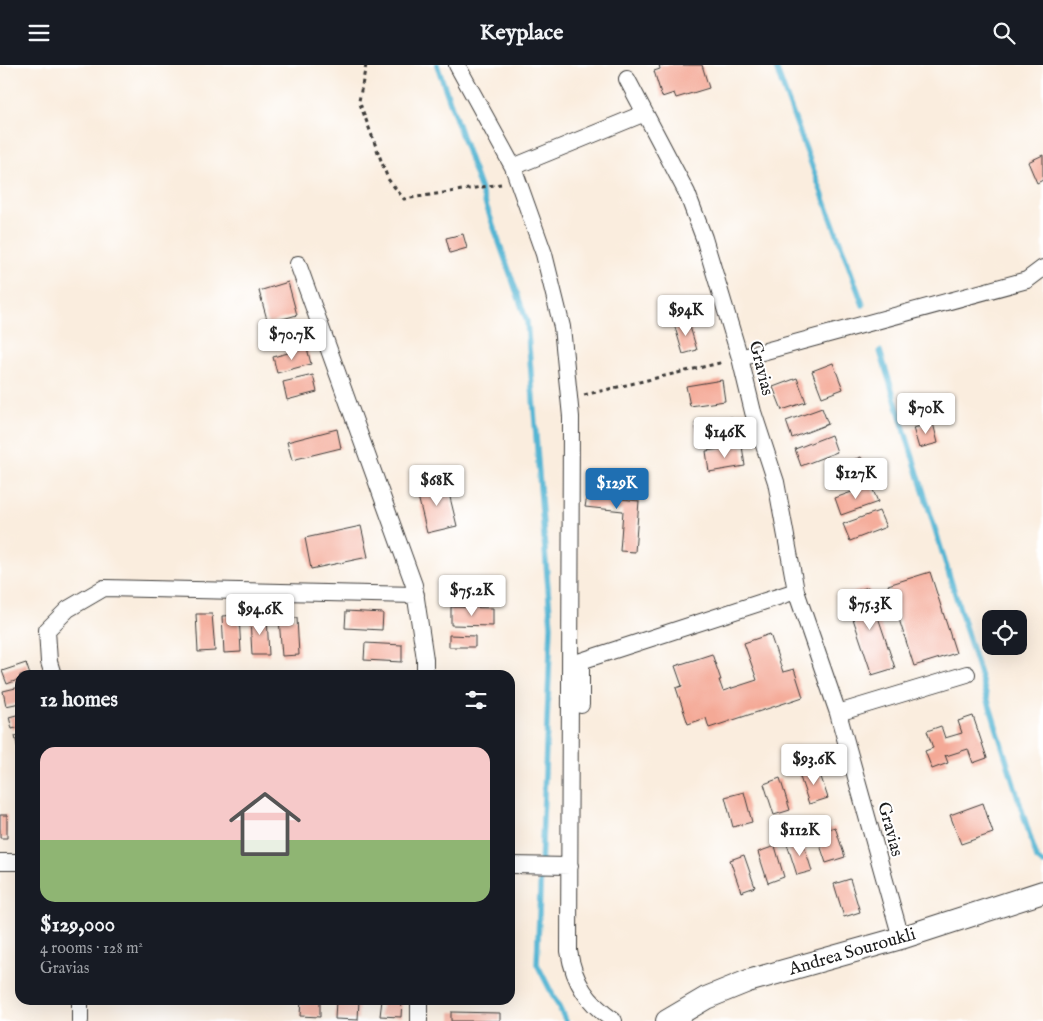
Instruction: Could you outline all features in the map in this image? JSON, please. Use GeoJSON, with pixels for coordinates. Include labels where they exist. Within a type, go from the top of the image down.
{"type":"FeatureCollection","features":[{"type":"Feature","properties":{"kind":"main road","name":"Andrea Souroukli"},"geometry":{"type":"LineString","coordinates":[[666,1021],[725,989],[748,981],[900,938],[1043,892]]}},
{"type":"Feature","properties":{"kind":"street"},"geometry":{"type":"LineString","coordinates":[[457,65],[513,167],[544,254],[562,327],[571,417],[562,866],[571,967],[576,980],[586,996],[598,1010],[614,1021]]}},
{"type":"Feature","properties":{"kind":"street","name":"Gravias"},"geometry":{"type":"LineString","coordinates":[[627,79],[687,193],[704,238],[740,358],[753,412],[776,482],[796,591],[838,713],[900,938]]}},
{"type":"Feature","properties":{"kind":"street"},"geometry":{"type":"LineString","coordinates":[[513,167],[645,113]]}},
{"type":"Feature","properties":{"kind":"street"},"geometry":{"type":"LineString","coordinates":[[298,264],[414,585],[425,670]]}},
{"type":"Feature","properties":{"kind":"street"},"geometry":{"type":"LineString","coordinates":[[740,358],[1027,280],[1043,268]]}},
{"type":"Feature","properties":{"kind":"street"},"geometry":{"type":"LineString","coordinates":[[52,670],[47,630],[68,609],[104,588],[416,595]]}},
{"type":"Feature","properties":{"kind":"street"},"geometry":{"type":"LineString","coordinates":[[580,796],[581,661],[796,591]]}},
{"type":"Feature","properties":{"kind":"street"},"geometry":{"type":"LineString","coordinates":[[838,713],[967,674]]}},
{"type":"Feature","properties":{"kind":"street"},"geometry":{"type":"LineString","coordinates":[[0,862],[15,862]]}},
{"type":"Feature","properties":{"kind":"street"},"geometry":{"type":"LineString","coordinates":[[517,865],[562,866]]}},
{"type":"Feature","properties":{"kind":"street"},"geometry":{"type":"LineString","coordinates":[[80,1005],[80,1021]]}},
{"type":"Feature","properties":{"kind":"street"},"geometry":{"type":"LineString","coordinates":[[419,1005],[419,1021]]}},
{"type":"Feature","properties":{"kind":"path"},"geometry":{"type":"LineString","coordinates":[[366,65],[359,101],[388,179],[404,199],[503,183]]}},
{"type":"Feature","properties":{"kind":"path"},"geometry":{"type":"LineString","coordinates":[[569,399],[740,358]]}},
{"type":"Feature","properties":{"kind":"building"},"geometry":{"type":"Polygon","coordinates":[[[659,65],[702,65],[709,88],[676,98],[674,93],[662,97],[654,71],[660,69],[659,65]]]}},
{"type":"Feature","properties":{"kind":"building"},"geometry":{"type":"Polygon","coordinates":[[[1043,155],[1043,180],[1037,183],[1028,162],[1043,155]]]}},
{"type":"Feature","properties":{"kind":"building"},"geometry":{"type":"Polygon","coordinates":[[[463,234],[467,248],[450,253],[446,238],[463,234]]]}},
{"type":"Feature","properties":{"kind":"building"},"geometry":{"type":"Polygon","coordinates":[[[288,282],[297,315],[268,323],[259,291],[288,282]]]}},
{"type":"Feature","properties":{"kind":"building"},"geometry":{"type":"Polygon","coordinates":[[[688,320],[697,350],[683,354],[674,324],[688,320]]]}},
{"type":"Feature","properties":{"kind":"building"},"geometry":{"type":"Polygon","coordinates":[[[307,348],[311,364],[277,373],[273,357],[307,348]]]}},
{"type":"Feature","properties":{"kind":"building"},"geometry":{"type":"Polygon","coordinates":[[[833,363],[843,389],[822,397],[812,371],[833,363]]]}},
{"type":"Feature","properties":{"kind":"building"},"geometry":{"type":"Polygon","coordinates":[[[313,375],[317,392],[287,400],[283,382],[313,375]]]}},
{"type":"Feature","properties":{"kind":"building"},"geometry":{"type":"Polygon","coordinates":[[[797,378],[806,402],[782,410],[773,387],[797,378]]]}},
{"type":"Feature","properties":{"kind":"building"},"geometry":{"type":"Polygon","coordinates":[[[722,380],[725,401],[690,406],[686,386],[722,380]]]}},
{"type":"Feature","properties":{"kind":"building"},"geometry":{"type":"Polygon","coordinates":[[[822,408],[828,424],[792,438],[786,421],[822,408]]]}},
{"type":"Feature","properties":{"kind":"building"},"geometry":{"type":"Polygon","coordinates":[[[732,417],[734,434],[698,439],[695,423],[732,417]]]}},
{"type":"Feature","properties":{"kind":"building"},"geometry":{"type":"Polygon","coordinates":[[[933,423],[938,443],[919,448],[913,428],[933,423]]]}},
{"type":"Feature","properties":{"kind":"building"},"geometry":{"type":"Polygon","coordinates":[[[337,429],[341,448],[292,460],[287,442],[337,429]]]}},
{"type":"Feature","properties":{"kind":"building"},"geometry":{"type":"Polygon","coordinates":[[[831,435],[837,452],[801,466],[795,449],[831,435]]]}},
{"type":"Feature","properties":{"kind":"building"},"geometry":{"type":"Polygon","coordinates":[[[742,446],[745,466],[709,472],[706,451],[742,446]]]}},
{"type":"Feature","properties":{"kind":"building"},"geometry":{"type":"Polygon","coordinates":[[[861,457],[868,474],[832,487],[825,470],[861,457]]]}},
{"type":"Feature","properties":{"kind":"building"},"geometry":{"type":"Polygon","coordinates":[[[597,473],[613,474],[611,498],[639,501],[635,552],[620,551],[623,511],[585,507],[587,496],[595,497],[597,473]]]}},
{"type":"Feature","properties":{"kind":"building"},"geometry":{"type":"Polygon","coordinates":[[[446,481],[457,526],[427,533],[416,488],[446,481]]]}},
{"type":"Feature","properties":{"kind":"building"},"geometry":{"type":"Polygon","coordinates":[[[871,485],[878,502],[841,515],[835,498],[871,485]]]}},
{"type":"Feature","properties":{"kind":"building"},"geometry":{"type":"Polygon","coordinates":[[[879,511],[886,527],[850,541],[843,524],[879,511]]]}},
{"type":"Feature","properties":{"kind":"building"},"geometry":{"type":"Polygon","coordinates":[[[361,526],[368,557],[311,569],[305,538],[361,526]]]}},
{"type":"Feature","properties":{"kind":"building"},"geometry":{"type":"Polygon","coordinates":[[[930,572],[956,653],[914,666],[888,585],[930,572]]]}},
{"type":"Feature","properties":{"kind":"building"},"geometry":{"type":"Polygon","coordinates":[[[868,587],[895,668],[872,675],[845,595],[868,587]]]}},
{"type":"Feature","properties":{"kind":"building"},"geometry":{"type":"Polygon","coordinates":[[[451,607],[493,608],[493,626],[451,625],[451,607]]]}},
{"type":"Feature","properties":{"kind":"building"},"geometry":{"type":"Polygon","coordinates":[[[346,611],[383,613],[382,630],[345,628],[346,611]]]}},
{"type":"Feature","properties":{"kind":"building"},"geometry":{"type":"Polygon","coordinates":[[[196,614],[212,614],[215,651],[198,652],[196,614]]]}},
{"type":"Feature","properties":{"kind":"building"},"geometry":{"type":"Polygon","coordinates":[[[239,615],[241,652],[224,653],[222,616],[239,615]]]}},
{"type":"Feature","properties":{"kind":"building"},"geometry":{"type":"Polygon","coordinates":[[[267,617],[269,655],[252,655],[250,618],[267,617]]]}},
{"type":"Feature","properties":{"kind":"building"},"geometry":{"type":"Polygon","coordinates":[[[297,618],[299,655],[282,656],[279,619],[297,618]]]}},
{"type":"Feature","properties":{"kind":"building"},"geometry":{"type":"Polygon","coordinates":[[[770,634],[783,672],[794,669],[803,697],[709,728],[706,718],[688,724],[676,688],[682,686],[675,666],[712,654],[723,691],[757,680],[744,643],[770,634]]]}},
{"type":"Feature","properties":{"kind":"building"},"geometry":{"type":"Polygon","coordinates":[[[449,635],[475,636],[475,647],[449,647],[449,635]]]}},
{"type":"Feature","properties":{"kind":"building"},"geometry":{"type":"Polygon","coordinates":[[[365,643],[402,645],[402,662],[364,660],[365,643]]]}},
{"type":"Feature","properties":{"kind":"building"},"geometry":{"type":"Polygon","coordinates":[[[26,663],[28,670],[15,670],[15,681],[7,684],[2,671],[26,663]]]}},
{"type":"Feature","properties":{"kind":"building"},"geometry":{"type":"Polygon","coordinates":[[[15,688],[15,704],[6,706],[3,691],[15,688]]]}},
{"type":"Feature","properties":{"kind":"building"},"geometry":{"type":"Polygon","coordinates":[[[15,715],[15,728],[12,729],[9,717],[15,715]]]}},
{"type":"Feature","properties":{"kind":"building"},"geometry":{"type":"Polygon","coordinates":[[[973,716],[987,758],[973,763],[968,749],[945,755],[948,763],[932,769],[925,751],[933,748],[927,731],[941,726],[945,738],[962,733],[958,721],[973,716]]]}},
{"type":"Feature","properties":{"kind":"building"},"geometry":{"type":"Polygon","coordinates":[[[818,768],[828,798],[809,804],[799,774],[818,768]]]}},
{"type":"Feature","properties":{"kind":"building"},"geometry":{"type":"Polygon","coordinates":[[[780,778],[790,810],[774,815],[764,784],[780,778]]]}},
{"type":"Feature","properties":{"kind":"building"},"geometry":{"type":"Polygon","coordinates":[[[744,792],[752,822],[733,827],[725,797],[744,792]]]}},
{"type":"Feature","properties":{"kind":"building"},"geometry":{"type":"Polygon","coordinates":[[[983,803],[993,833],[961,844],[950,815],[983,803]]]}},
{"type":"Feature","properties":{"kind":"building"},"geometry":{"type":"Polygon","coordinates":[[[0,815],[7,815],[7,838],[0,838],[0,815]]]}},
{"type":"Feature","properties":{"kind":"building"},"geometry":{"type":"Polygon","coordinates":[[[835,827],[845,857],[826,863],[816,833],[835,827]]]}},
{"type":"Feature","properties":{"kind":"building"},"geometry":{"type":"Polygon","coordinates":[[[802,839],[812,871],[797,875],[787,844],[802,839]]]}},
{"type":"Feature","properties":{"kind":"building"},"geometry":{"type":"Polygon","coordinates":[[[775,846],[784,877],[768,883],[758,852],[775,846]]]}},
{"type":"Feature","properties":{"kind":"building"},"geometry":{"type":"Polygon","coordinates":[[[744,855],[755,887],[741,892],[730,860],[744,855]]]}},
{"type":"Feature","properties":{"kind":"building"},"geometry":{"type":"Polygon","coordinates":[[[850,879],[860,912],[844,917],[834,884],[850,879]]]}},
{"type":"Feature","properties":{"kind":"building"},"geometry":{"type":"Polygon","coordinates":[[[301,1005],[320,1005],[320,1017],[300,1016],[301,1005]]]}},
{"type":"Feature","properties":{"kind":"building"},"geometry":{"type":"Polygon","coordinates":[[[336,1005],[359,1005],[358,1020],[335,1019],[336,1005]]]}},
{"type":"Feature","properties":{"kind":"building"},"geometry":{"type":"Polygon","coordinates":[[[381,1005],[402,1005],[401,1017],[380,1016],[381,1005]]]}},
{"type":"Feature","properties":{"kind":"building"},"geometry":{"type":"Polygon","coordinates":[[[451,1012],[500,1013],[500,1021],[451,1021],[451,1012]]]}},
{"type":"Feature","properties":{"kind":"waterway"},"geometry":{"type":"LineString","coordinates":[[437,65],[527,322],[551,626],[537,964],[566,1021]]}},
{"type":"Feature","properties":{"kind":"waterway"},"geometry":{"type":"LineString","coordinates":[[775,65],[863,305]]}},
{"type":"Feature","properties":{"kind":"waterway"},"geometry":{"type":"LineString","coordinates":[[880,351],[1037,859],[1043,864]]}}]}
